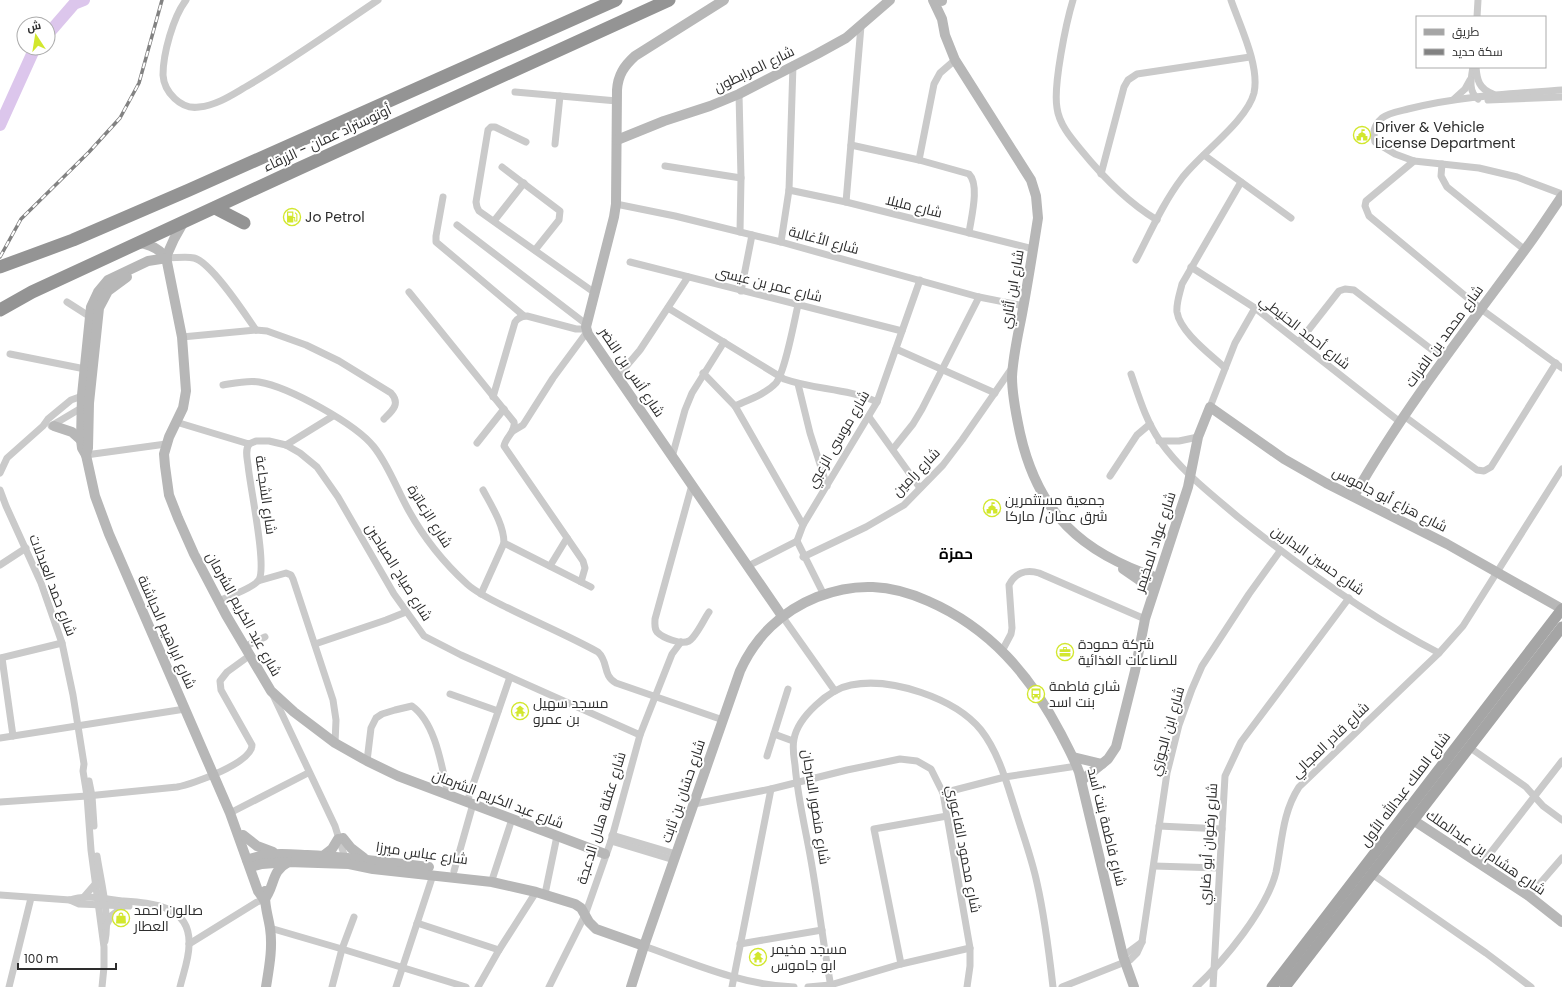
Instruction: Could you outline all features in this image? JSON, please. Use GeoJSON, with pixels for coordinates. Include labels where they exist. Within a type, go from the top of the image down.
{"type":"FeatureCollection","features":[{"type":"Feature","properties":{"kind":"highway","name":"أوتوستراد عمان - الزرقاء"},"geometry":{"type":"LineString","coordinates":[[0,267],[73,240],[175,196],[616,0]]}},
{"type":"Feature","properties":{"kind":"highway","name":"أوتوستراد عمان - الزرقاء"},"geometry":{"type":"LineString","coordinates":[[0,310],[138,243],[669,0]]}},
{"type":"Feature","properties":{"kind":"highway"},"geometry":{"type":"LineString","coordinates":[[214,208],[244,223]]}},
{"type":"Feature","properties":{"kind":"main road","name":"شارع الملك عبدالله الأول"},"geometry":{"type":"LineString","coordinates":[[1272,987],[1562,609]]}},
{"type":"Feature","properties":{"kind":"main road","name":"شارع الملك عبدالله الأول"},"geometry":{"type":"LineString","coordinates":[[1285,987],[1562,627]]}},
{"type":"Feature","properties":{"kind":"street"},"geometry":{"type":"LineString","coordinates":[[186,0],[170,38],[165,62],[164,79],[170,93],[177,101],[186,106],[197,108],[217,102],[275,70],[378,0]]}},
{"type":"Feature","properties":{"kind":"street","name":"شارع أنس بن النضر"},"geometry":{"type":"LineString","coordinates":[[724,0],[635,56],[628,62],[619,76],[617,101],[616,204],[586,328],[672,456],[835,691]]}},
{"type":"Feature","properties":{"kind":"street","name":"شارع المرابطون"},"geometry":{"type":"LineString","coordinates":[[617,140],[739,94],[846,38],[890,0]]}},
{"type":"Feature","properties":{"kind":"street"},"geometry":{"type":"LineString","coordinates":[[925,0],[939,2]]}},
{"type":"Feature","properties":{"kind":"street"},"geometry":{"type":"LineString","coordinates":[[1073,0],[1061,57],[1056,102],[1059,117],[1066,131],[1101,174],[1129,201],[1157,220]]}},
{"type":"Feature","properties":{"kind":"street"},"geometry":{"type":"LineString","coordinates":[[1136,260],[1177,185],[1190,169],[1218,142],[1249,106],[1254,93],[1255,79],[1250,57],[1230,0]]}},
{"type":"Feature","properties":{"kind":"street"},"geometry":{"type":"LineString","coordinates":[[1477,16],[1478,0]]}},
{"type":"Feature","properties":{"kind":"street","name":"شارع ابن أثاري"},"geometry":{"type":"LineString","coordinates":[[939,2],[945,35],[955,60],[1028,174],[1038,207],[1038,218],[1013,366],[1013,391],[1016,417],[1024,452],[1041,492],[1063,522],[1079,538],[1139,580],[1154,588]]}},
{"type":"Feature","properties":{"kind":"street"},"geometry":{"type":"LineString","coordinates":[[846,202],[861,26]]}},
{"type":"Feature","properties":{"kind":"street"},"geometry":{"type":"LineString","coordinates":[[1101,174],[1124,87],[1131,77],[1137,74],[1250,57]]}},
{"type":"Feature","properties":{"kind":"street"},"geometry":{"type":"LineString","coordinates":[[919,160],[934,84],[940,73],[955,60]]}},
{"type":"Feature","properties":{"kind":"street"},"geometry":{"type":"LineString","coordinates":[[781,242],[789,190],[793,66]]}},
{"type":"Feature","properties":{"kind":"street"},"geometry":{"type":"LineString","coordinates":[[1449,101],[1458,96],[1465,89],[1473,68]]}},
{"type":"Feature","properties":{"kind":"street"},"geometry":{"type":"LineString","coordinates":[[1476,68],[1477,79],[1484,91],[1495,95]]}},
{"type":"Feature","properties":{"kind":"street"},"geometry":{"type":"LineString","coordinates":[[1471,76],[1471,88],[1475,97],[1482,100],[1562,97]]}},
{"type":"Feature","properties":{"kind":"street"},"geometry":{"type":"LineString","coordinates":[[1562,90],[1475,97],[1419,106],[1383,117],[1375,125],[1373,133],[1376,142],[1395,154],[1414,161],[1479,168],[1517,176],[1562,195]]}},
{"type":"Feature","properties":{"kind":"street"},"geometry":{"type":"LineString","coordinates":[[515,92],[617,101]]}},
{"type":"Feature","properties":{"kind":"street"},"geometry":{"type":"LineString","coordinates":[[739,94],[741,178],[740,232]]}},
{"type":"Feature","properties":{"kind":"street"},"geometry":{"type":"LineString","coordinates":[[555,144],[560,96]]}},
{"type":"Feature","properties":{"kind":"street"},"geometry":{"type":"LineString","coordinates":[[526,142],[494,127],[491,127],[488,130],[476,205],[479,211],[595,292]]}},
{"type":"Feature","properties":{"kind":"street"},"geometry":{"type":"LineString","coordinates":[[851,146],[919,160],[966,172],[972,177],[975,186],[969,233]]}},
{"type":"Feature","properties":{"kind":"street"},"geometry":{"type":"LineString","coordinates":[[1204,155],[1291,218]]}},
{"type":"Feature","properties":{"kind":"street"},"geometry":{"type":"LineString","coordinates":[[1414,161],[1366,201],[1365,206],[1367,212],[1374,220],[1481,309],[1559,366]]}},
{"type":"Feature","properties":{"kind":"street"},"geometry":{"type":"LineString","coordinates":[[1442,164],[1441,176],[1447,187],[1525,250]]}},
{"type":"Feature","properties":{"kind":"street"},"geometry":{"type":"LineString","coordinates":[[665,166],[741,178]]}},
{"type":"Feature","properties":{"kind":"street"},"geometry":{"type":"LineString","coordinates":[[502,167],[558,209],[561,214],[560,220],[535,250]]}},
{"type":"Feature","properties":{"kind":"street"},"geometry":{"type":"LineString","coordinates":[[1225,368],[1194,339],[1179,320],[1177,302],[1182,284],[1191,267],[1241,182]]}},
{"type":"Feature","properties":{"kind":"street"},"geometry":{"type":"LineString","coordinates":[[494,221],[524,183]]}},
{"type":"Feature","properties":{"kind":"street","name":"شارع مليلا"},"geometry":{"type":"LineString","coordinates":[[789,190],[846,202],[1033,248]]}},
{"type":"Feature","properties":{"kind":"street","name":"شارع محمد بن الفرات"},"geometry":{"type":"LineString","coordinates":[[1354,496],[1402,419],[1444,359],[1525,250],[1562,195]]}},
{"type":"Feature","properties":{"kind":"street"},"geometry":{"type":"LineString","coordinates":[[443,197],[436,242],[524,316],[576,329],[586,328]]}},
{"type":"Feature","properties":{"kind":"street","name":"شارع الأغالبة"},"geometry":{"type":"LineString","coordinates":[[616,204],[675,216],[781,242],[979,297],[1024,306]]}},
{"type":"Feature","properties":{"kind":"street"},"geometry":{"type":"LineString","coordinates":[[163,258],[183,223]]}},
{"type":"Feature","properties":{"kind":"street"},"geometry":{"type":"LineString","coordinates":[[457,225],[586,328]]}},
{"type":"Feature","properties":{"kind":"street"},"geometry":{"type":"LineString","coordinates":[[741,290],[752,235]]}},
{"type":"Feature","properties":{"kind":"street"},"geometry":{"type":"LineString","coordinates":[[138,243],[151,245],[157,248],[163,258]]}},
{"type":"Feature","properties":{"kind":"street"},"geometry":{"type":"LineString","coordinates":[[163,258],[195,258],[206,264],[256,330]]}},
{"type":"Feature","properties":{"kind":"street","name":"شارع ابراهيم الحباشنة"},"geometry":{"type":"LineString","coordinates":[[86,456],[88,448],[84,369],[93,319],[108,291],[121,281],[151,266],[163,258]]}},
{"type":"Feature","properties":{"kind":"street","name":"شارع عبد الكريم الشرمان"},"geometry":{"type":"LineString","coordinates":[[163,258],[182,337],[186,391],[183,408],[166,444],[164,454],[164,466],[173,505],[194,554],[218,600],[271,691],[294,712],[336,743],[367,761],[398,776],[605,854]]}},
{"type":"Feature","properties":{"kind":"street","name":"شارع عمر بن عيسى"},"geometry":{"type":"LineString","coordinates":[[630,262],[902,331]]}},
{"type":"Feature","properties":{"kind":"street","name":"شارع أحمد الحنيطي"},"geometry":{"type":"LineString","coordinates":[[1191,267],[1255,308],[1340,376],[1477,470],[1484,471],[1491,467],[1559,366]]}},
{"type":"Feature","properties":{"kind":"street"},"geometry":{"type":"LineString","coordinates":[[618,376],[636,356],[688,277]]}},
{"type":"Feature","properties":{"kind":"street","name":"شارع موسى الزعبي"},"geometry":{"type":"LineString","coordinates":[[797,541],[803,525],[877,402],[920,280]]}},
{"type":"Feature","properties":{"kind":"street"},"geometry":{"type":"LineString","coordinates":[[1299,342],[1339,291],[1345,289],[1354,290],[1444,359]]}},
{"type":"Feature","properties":{"kind":"street"},"geometry":{"type":"LineString","coordinates":[[408,292],[514,422],[513,430]]}},
{"type":"Feature","properties":{"kind":"street"},"geometry":{"type":"LineString","coordinates":[[893,449],[913,424],[979,297]]}},
{"type":"Feature","properties":{"kind":"street"},"geometry":{"type":"LineString","coordinates":[[0,317],[16,301]]}},
{"type":"Feature","properties":{"kind":"street"},"geometry":{"type":"LineString","coordinates":[[67,302],[93,319]]}},
{"type":"Feature","properties":{"kind":"street"},"geometry":{"type":"LineString","coordinates":[[735,406],[772,387],[780,377],[798,305]]}},
{"type":"Feature","properties":{"kind":"street"},"geometry":{"type":"LineString","coordinates":[[668,308],[780,377],[798,384],[849,392],[877,402]]}},
{"type":"Feature","properties":{"kind":"street","name":"شارع عواد المخيمر"},"geometry":{"type":"LineString","coordinates":[[1082,780],[1108,759],[1116,747],[1134,676],[1145,620],[1154,588],[1185,499],[1198,437],[1235,343],[1255,308]]}},
{"type":"Feature","properties":{"kind":"street"},"geometry":{"type":"LineString","coordinates":[[493,398],[515,322],[520,317],[524,316]]}},
{"type":"Feature","properties":{"kind":"street","name":"شارع ابراهيم الحباشنة"},"geometry":{"type":"LineString","coordinates":[[93,319],[81,440],[82,448],[86,456],[95,496],[109,534],[251,862],[265,890],[264,899],[270,928],[271,957],[266,987]]}},
{"type":"Feature","properties":{"kind":"street"},"geometry":{"type":"LineString","coordinates":[[581,582],[585,564],[504,446],[505,440],[513,430],[523,425],[586,328]]}},
{"type":"Feature","properties":{"kind":"street"},"geometry":{"type":"LineString","coordinates":[[182,337],[256,330],[281,336],[306,345],[339,361],[392,393],[396,400],[395,406],[384,419]]}},
{"type":"Feature","properties":{"kind":"street"},"geometry":{"type":"LineString","coordinates":[[672,456],[686,405],[724,342]]}},
{"type":"Feature","properties":{"kind":"street"},"geometry":{"type":"LineString","coordinates":[[896,349],[995,393]]}},
{"type":"Feature","properties":{"kind":"street"},"geometry":{"type":"LineString","coordinates":[[10,354],[84,369]]}},
{"type":"Feature","properties":{"kind":"street","name":"شارع رامين"},"geometry":{"type":"LineString","coordinates":[[803,557],[866,527],[904,505],[947,459],[1013,366]]}},
{"type":"Feature","properties":{"kind":"street"},"geometry":{"type":"LineString","coordinates":[[704,373],[735,406],[803,525]]}},
{"type":"Feature","properties":{"kind":"street","name":"شارع حسين البدارين"},"geometry":{"type":"LineString","coordinates":[[1131,374],[1150,424],[1160,441],[1190,477],[1280,551],[1412,639],[1439,653]]}},
{"type":"Feature","properties":{"kind":"street","name":"شارع الزعاترة"},"geometry":{"type":"LineString","coordinates":[[223,384],[259,382],[283,388],[356,430],[373,446],[408,510],[433,548],[467,584],[481,594],[598,652],[602,656],[607,674],[611,680],[616,683],[723,720]]}},
{"type":"Feature","properties":{"kind":"street"},"geometry":{"type":"LineString","coordinates":[[798,384],[810,433],[827,486]]}},
{"type":"Feature","properties":{"kind":"street"},"geometry":{"type":"LineString","coordinates":[[0,473],[7,458],[43,426],[48,419],[75,398],[86,400]]}},
{"type":"Feature","properties":{"kind":"street"},"geometry":{"type":"LineString","coordinates":[[54,426],[86,400]]}},
{"type":"Feature","properties":{"kind":"street","name":"شارع هزاع أبو جاموس"},"geometry":{"type":"LineString","coordinates":[[1210,407],[1284,459],[1326,483],[1448,544],[1496,573],[1562,609]]}},
{"type":"Feature","properties":{"kind":"street"},"geometry":{"type":"LineString","coordinates":[[477,443],[504,409]]}},
{"type":"Feature","properties":{"kind":"street"},"geometry":{"type":"LineString","coordinates":[[286,445],[333,416]]}},
{"type":"Feature","properties":{"kind":"street"},"geometry":{"type":"LineString","coordinates":[[869,417],[920,488]]}},
{"type":"Feature","properties":{"kind":"street","name":"شارع الشجاعة"},"geometry":{"type":"LineString","coordinates":[[176,422],[249,444],[246,451],[248,472],[261,556],[261,570],[258,581]]}},
{"type":"Feature","properties":{"kind":"street"},"geometry":{"type":"LineString","coordinates":[[1110,476],[1137,435],[1150,424]]}},
{"type":"Feature","properties":{"kind":"street"},"geometry":{"type":"LineString","coordinates":[[43,426],[54,426],[72,432],[81,440]]}},
{"type":"Feature","properties":{"kind":"street"},"geometry":{"type":"LineString","coordinates":[[1160,441],[1179,441],[1198,437]]}},
{"type":"Feature","properties":{"kind":"street","name":"شارع صياح الصباحين"},"geometry":{"type":"LineString","coordinates":[[249,444],[256,441],[268,441],[286,445],[310,460],[329,484],[406,612],[424,636],[510,677],[640,735]]}},
{"type":"Feature","properties":{"kind":"street"},"geometry":{"type":"LineString","coordinates":[[86,456],[166,444]]}},
{"type":"Feature","properties":{"kind":"street","name":"شارع قادر المجالي"},"geometry":{"type":"LineString","coordinates":[[1196,987],[1213,972],[1254,917],[1271,888],[1290,802],[1299,788],[1439,653],[1462,626],[1562,469]]}},
{"type":"Feature","properties":{"kind":"street"},"geometry":{"type":"LineString","coordinates":[[681,642],[670,639],[658,633],[655,627],[655,619],[692,485]]}},
{"type":"Feature","properties":{"kind":"street","name":"شارع حمد العبدلات"},"geometry":{"type":"LineString","coordinates":[[0,490],[41,583],[62,643],[73,695],[84,764],[83,771],[90,796],[96,883],[101,902]]}},
{"type":"Feature","properties":{"kind":"street"},"geometry":{"type":"LineString","coordinates":[[481,594],[504,543],[504,537],[499,524],[483,490]]}},
{"type":"Feature","properties":{"kind":"street"},"geometry":{"type":"LineString","coordinates":[[550,566],[567,538]]}},
{"type":"Feature","properties":{"kind":"street"},"geometry":{"type":"LineString","coordinates":[[748,566],[797,541],[803,557],[824,595]]}},
{"type":"Feature","properties":{"kind":"street"},"geometry":{"type":"LineString","coordinates":[[504,543],[591,587]]}},
{"type":"Feature","properties":{"kind":"street"},"geometry":{"type":"LineString","coordinates":[[0,565],[26,548]]}},
{"type":"Feature","properties":{"kind":"street","name":"شارع ابن الجوزي"},"geometry":{"type":"LineString","coordinates":[[1124,959],[1142,942],[1166,773],[1179,725],[1202,666],[1249,594],[1280,551]]}},
{"type":"Feature","properties":{"kind":"street","name":"شارع ابن أثاري"},"geometry":{"type":"LineString","coordinates":[[1105,556],[1158,578]]}},
{"type":"Feature","properties":{"kind":"street"},"geometry":{"type":"LineString","coordinates":[[1002,650],[1011,634],[1012,628],[1009,584],[1015,576],[1027,571],[1039,573],[1145,620]]}},
{"type":"Feature","properties":{"kind":"street"},"geometry":{"type":"LineString","coordinates":[[218,600],[242,591],[258,581],[282,574],[291,575],[315,644],[335,710],[336,743]]}},
{"type":"Feature","properties":{"kind":"street","name":"شارع فاطمة بنت أسد"},"geometry":{"type":"LineString","coordinates":[[782,616],[800,605],[839,590],[862,587],[885,587],[903,591],[940,606],[979,630],[1002,650],[1043,700],[1075,762],[1082,780],[1124,959],[1134,987]]}},
{"type":"Feature","properties":{"kind":"street","name":"شارع رضوان أبو ضاري"},"geometry":{"type":"LineString","coordinates":[[1213,987],[1225,776],[1241,742],[1349,598]]}},
{"type":"Feature","properties":{"kind":"street"},"geometry":{"type":"LineString","coordinates":[[315,644],[406,612]]}},
{"type":"Feature","properties":{"kind":"street","name":"شارع عقلة هلال الدعجة"},"geometry":{"type":"LineString","coordinates":[[549,987],[586,911],[605,854],[612,838],[640,735],[672,654],[681,642],[691,640],[709,612]]}},
{"type":"Feature","properties":{"kind":"street","name":"شارع حسّان بن ثابت"},"geometry":{"type":"LineString","coordinates":[[631,987],[675,857],[745,661],[758,640],[782,616]]}},
{"type":"Feature","properties":{"kind":"street"},"geometry":{"type":"LineString","coordinates":[[0,802],[90,796],[190,785],[214,776],[248,755],[252,749],[251,742],[220,686],[220,681],[222,676],[247,652],[266,637]]}},
{"type":"Feature","properties":{"kind":"street","name":"شارع عقلة هلال الدعجة"},"geometry":{"type":"LineString","coordinates":[[670,639],[672,654]]}},
{"type":"Feature","properties":{"kind":"street"},"geometry":{"type":"LineString","coordinates":[[13,736],[1,658],[62,643]]}},
{"type":"Feature","properties":{"kind":"street"},"geometry":{"type":"LineString","coordinates":[[454,871],[470,803],[510,677]]}},
{"type":"Feature","properties":{"kind":"street","name":"شارع منصور السرحان"},"geometry":{"type":"LineString","coordinates":[[830,986],[822,930],[796,783],[793,741],[797,730],[806,716],[816,705],[835,691],[853,684],[875,682],[918,691],[963,713],[979,728],[989,742],[1005,777],[1037,881],[1047,937],[1053,987]]}},
{"type":"Feature","properties":{"kind":"street"},"geometry":{"type":"LineString","coordinates":[[767,756],[788,689]]}},
{"type":"Feature","properties":{"kind":"street"},"geometry":{"type":"LineString","coordinates":[[271,691],[340,839],[347,861]]}},
{"type":"Feature","properties":{"kind":"street"},"geometry":{"type":"LineString","coordinates":[[450,694],[498,712]]}},
{"type":"Feature","properties":{"kind":"street"},"geometry":{"type":"LineString","coordinates":[[367,761],[371,728],[376,718],[382,714],[412,706],[425,719],[433,739],[448,794]]}},
{"type":"Feature","properties":{"kind":"street"},"geometry":{"type":"LineString","coordinates":[[0,738],[186,709]]}},
{"type":"Feature","properties":{"kind":"street"},"geometry":{"type":"LineString","coordinates":[[774,734],[793,741]]}},
{"type":"Feature","properties":{"kind":"street"},"geometry":{"type":"LineString","coordinates":[[1469,747],[1526,788],[1543,806],[1562,820]]}},
{"type":"Feature","properties":{"kind":"street","name":"شارع محمود الفاعوري"},"geometry":{"type":"LineString","coordinates":[[694,804],[771,789],[900,759],[909,759],[924,764],[931,770],[943,792],[970,948],[970,966],[967,987]]}},
{"type":"Feature","properties":{"kind":"street"},"geometry":{"type":"LineString","coordinates":[[1482,865],[1562,761]]}},
{"type":"Feature","properties":{"kind":"street"},"geometry":{"type":"LineString","coordinates":[[943,792],[1075,762],[1102,764]]}},
{"type":"Feature","properties":{"kind":"street"},"geometry":{"type":"LineString","coordinates":[[231,815],[308,773]]}},
{"type":"Feature","properties":{"kind":"street"},"geometry":{"type":"LineString","coordinates":[[732,987],[771,789]]}},
{"type":"Feature","properties":{"kind":"street","name":"شارع ابراهيم الحباشنة"},"geometry":{"type":"LineString","coordinates":[[231,815],[243,835],[251,862]]}},
{"type":"Feature","properties":{"kind":"street"},"geometry":{"type":"LineString","coordinates":[[901,964],[874,829],[947,816]]}},
{"type":"Feature","properties":{"kind":"street"},"geometry":{"type":"LineString","coordinates":[[493,880],[512,819]]}},
{"type":"Feature","properties":{"kind":"street","name":"شارع هشام بن عبدالملك"},"geometry":{"type":"LineString","coordinates":[[1413,820],[1529,896],[1562,922]]}},
{"type":"Feature","properties":{"kind":"street"},"geometry":{"type":"LineString","coordinates":[[1159,826],[1222,829]]}},
{"type":"Feature","properties":{"kind":"street"},"geometry":{"type":"LineString","coordinates":[[243,835],[262,849],[279,854]]}},
{"type":"Feature","properties":{"kind":"street"},"geometry":{"type":"LineString","coordinates":[[478,987],[499,950],[542,891],[557,836]]}},
{"type":"Feature","properties":{"kind":"street"},"geometry":{"type":"LineString","coordinates":[[612,838],[675,857]]}},
{"type":"Feature","properties":{"kind":"street"},"geometry":{"type":"LineString","coordinates":[[323,856],[332,849],[340,839]]}},
{"type":"Feature","properties":{"kind":"street"},"geometry":{"type":"LineString","coordinates":[[340,839],[366,859]]}},
{"type":"Feature","properties":{"kind":"street","name":"شارع حمد العبدلات"},"geometry":{"type":"LineString","coordinates":[[93,849],[101,902]]}},
{"type":"Feature","properties":{"kind":"street","name":"شارع عباس ميرزا"},"geometry":{"type":"LineString","coordinates":[[251,862],[279,854],[323,856],[347,861],[373,869],[493,880]]}},
{"type":"Feature","properties":{"kind":"street"},"geometry":{"type":"LineString","coordinates":[[1529,896],[1562,858]]}},
{"type":"Feature","properties":{"kind":"street","name":"شارع عباس ميرزا"},"geometry":{"type":"LineString","coordinates":[[251,862],[347,861],[366,859],[454,871],[542,891],[574,904],[586,911],[601,930],[644,946]]}},
{"type":"Feature","properties":{"kind":"street"},"geometry":{"type":"LineString","coordinates":[[189,944],[264,899],[270,891],[275,874],[279,868],[288,862]]}},
{"type":"Feature","properties":{"kind":"street"},"geometry":{"type":"LineString","coordinates":[[1154,866],[1219,868]]}},
{"type":"Feature","properties":{"kind":"street"},"geometry":{"type":"LineString","coordinates":[[1372,874],[1486,953],[1531,987]]}},
{"type":"Feature","properties":{"kind":"street"},"geometry":{"type":"LineString","coordinates":[[396,987],[433,875]]}},
{"type":"Feature","properties":{"kind":"street"},"geometry":{"type":"LineString","coordinates":[[83,898],[96,883]]}},
{"type":"Feature","properties":{"kind":"street"},"geometry":{"type":"LineString","coordinates":[[0,895],[70,900],[83,898],[124,906],[146,904]]}},
{"type":"Feature","properties":{"kind":"street"},"geometry":{"type":"LineString","coordinates":[[9,987],[31,898]]}},
{"type":"Feature","properties":{"kind":"street"},"geometry":{"type":"LineString","coordinates":[[70,900],[79,904],[101,902],[138,902],[167,908],[174,912],[185,926],[189,944],[180,987]]}},
{"type":"Feature","properties":{"kind":"street"},"geometry":{"type":"LineString","coordinates":[[101,902],[106,926],[104,947]]}},
{"type":"Feature","properties":{"kind":"street"},"geometry":{"type":"LineString","coordinates":[[101,902],[104,947],[102,987]]}},
{"type":"Feature","properties":{"kind":"street"},"geometry":{"type":"LineString","coordinates":[[106,926],[111,916],[124,906]]}},
{"type":"Feature","properties":{"kind":"street"},"geometry":{"type":"LineString","coordinates":[[332,987],[342,948],[354,917]]}},
{"type":"Feature","properties":{"kind":"street"},"geometry":{"type":"LineString","coordinates":[[417,923],[499,950]]}},
{"type":"Feature","properties":{"kind":"street"},"geometry":{"type":"LineString","coordinates":[[270,928],[342,948],[466,987]]}},
{"type":"Feature","properties":{"kind":"street"},"geometry":{"type":"LineString","coordinates":[[740,944],[822,930]]}},
{"type":"Feature","properties":{"kind":"street"},"geometry":{"type":"LineString","coordinates":[[644,946],[733,977],[772,986],[794,987]]}},
{"type":"Feature","properties":{"kind":"street"},"geometry":{"type":"LineString","coordinates":[[808,987],[830,986],[901,964],[970,948]]}},
{"type":"Feature","properties":{"kind":"street"},"geometry":{"type":"LineString","coordinates":[[1062,987],[1108,968],[1124,959]]}},
{"type":"Feature","properties":{"kind":"waterway"},"geometry":{"type":"LineString","coordinates":[[56,25],[74,4],[84,0]]}},
{"type":"Feature","properties":{"kind":"waterway"},"geometry":{"type":"LineString","coordinates":[[0,125],[31,56]]}},
{"type":"Feature","properties":{"kind":"railway"},"geometry":{"type":"LineString","coordinates":[[0,257],[21,219],[89,152],[120,118],[139,83],[162,0]]}},
{"type":"Feature","properties":{"kind":"place","name":"Driver & Vehicle License Department"},"geometry":{"type":"Point","coordinates":[1362,135]}},
{"type":"Feature","properties":{"kind":"place","name":"Jo Petrol"},"geometry":{"type":"Point","coordinates":[292,217]}},
{"type":"Feature","properties":{"kind":"place","name":"جمعية مستثمرين شرق عمان/ ماركا"},"geometry":{"type":"Point","coordinates":[992,508]}},
{"type":"Feature","properties":{"kind":"place","name":"شركة حمودة للصناعات الغذائية"},"geometry":{"type":"Point","coordinates":[1065,652]}},
{"type":"Feature","properties":{"kind":"place","name":"شارع فاطمة بنت اسد"},"geometry":{"type":"Point","coordinates":[1036,694]}},
{"type":"Feature","properties":{"kind":"place","name":"مسجد سهيل بن عمرو"},"geometry":{"type":"Point","coordinates":[520,711]}},
{"type":"Feature","properties":{"kind":"place","name":"صالون احمد العطار"},"geometry":{"type":"Point","coordinates":[121,918]}},
{"type":"Feature","properties":{"kind":"place","name":"مسجد مخيمر ابو جاموس"},"geometry":{"type":"Point","coordinates":[758,957]}},
{"type":"Feature","properties":{"kind":"district","name":"حمزة"},"geometry":{"type":"Point","coordinates":[956,554]}}]}
